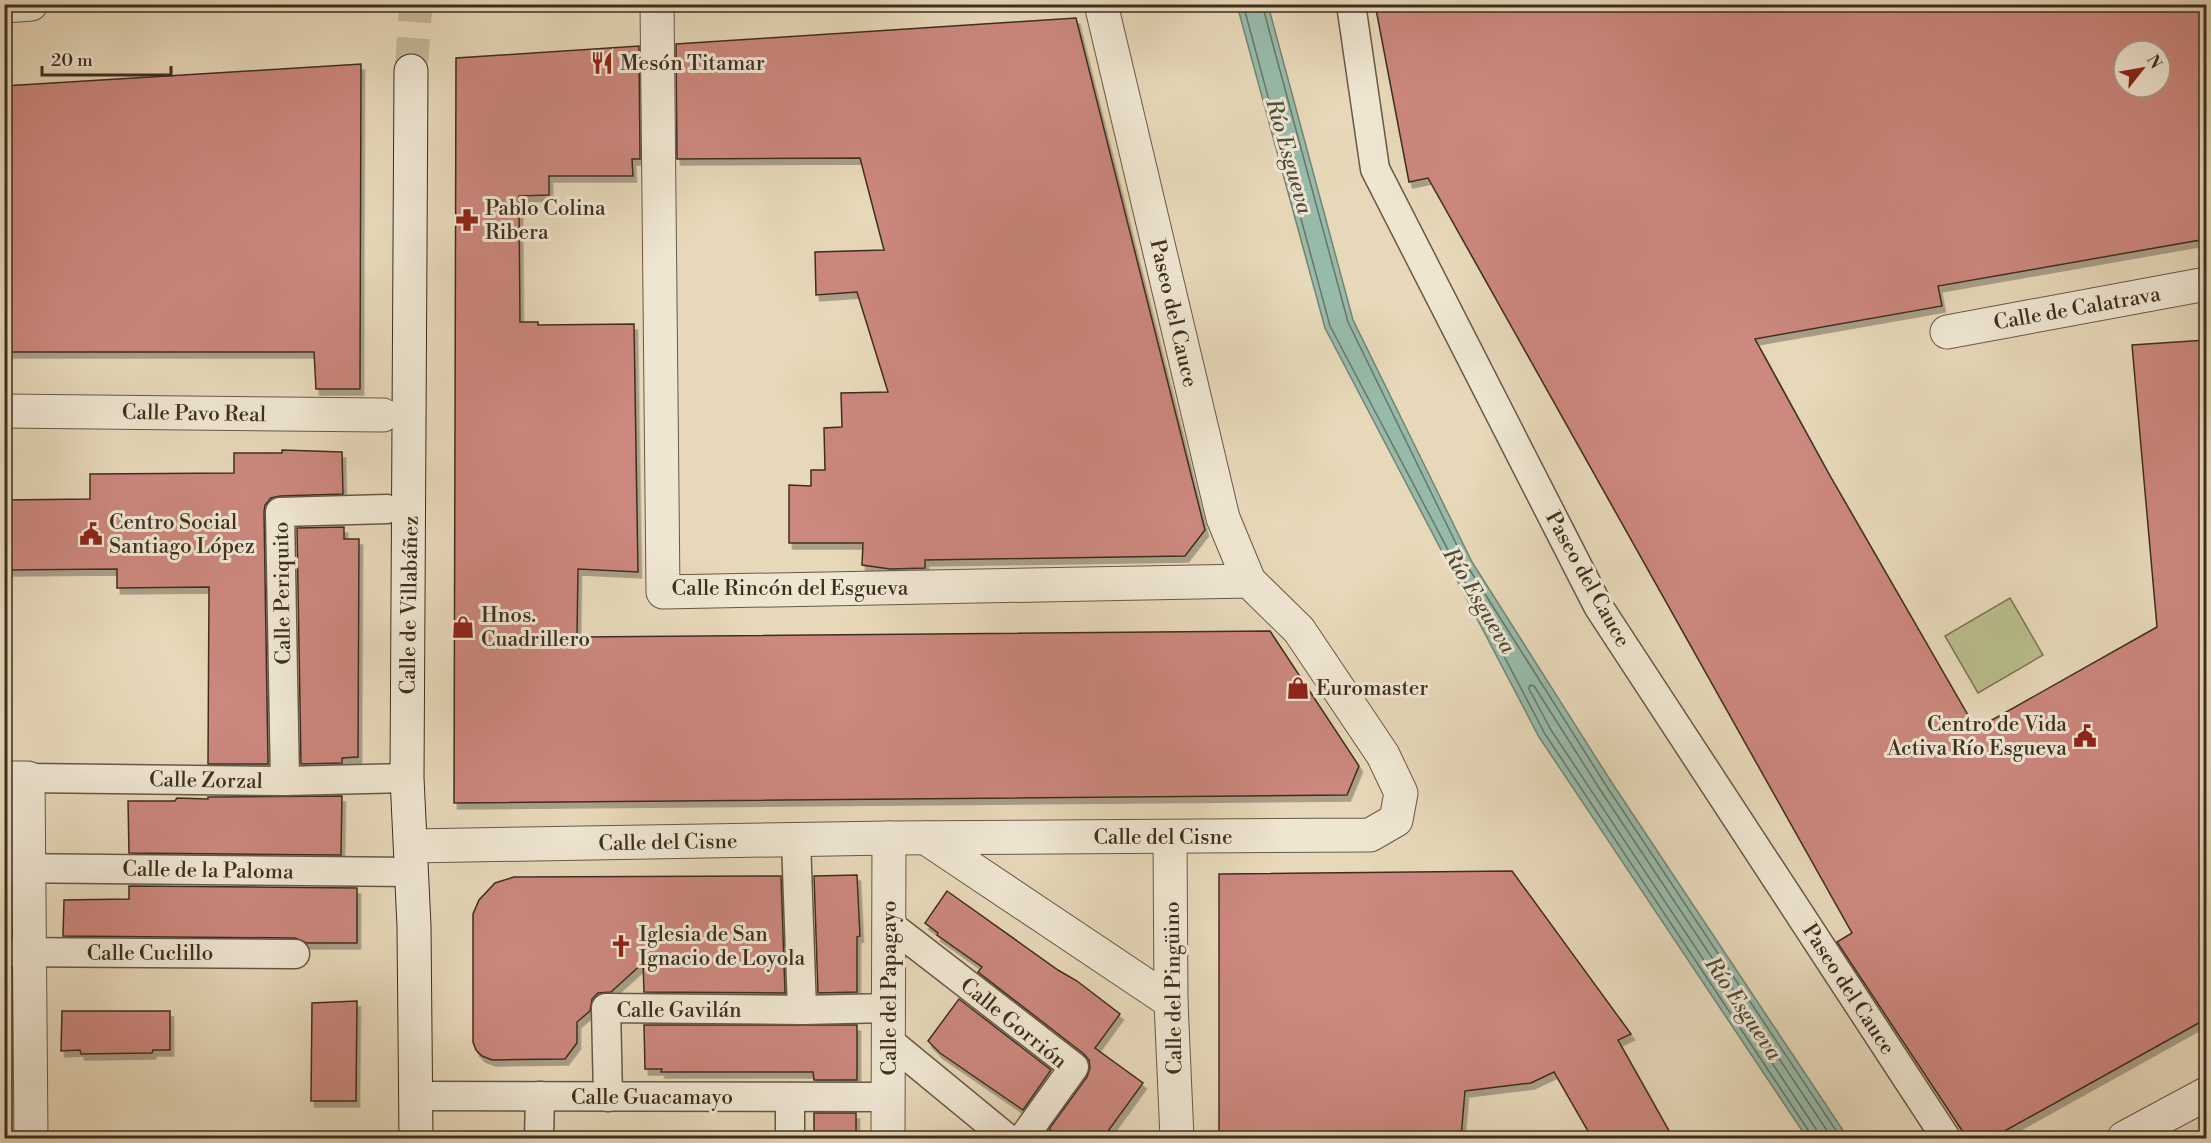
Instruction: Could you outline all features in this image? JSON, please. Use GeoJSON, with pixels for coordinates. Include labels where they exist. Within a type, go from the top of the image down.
{"type":"FeatureCollection","features":[{"type":"Feature","properties":{"kind":"street"},"geometry":{"type":"LineString","coordinates":[[4,6],[31,4]]}},
{"type":"Feature","properties":{"kind":"street","name":"Calle Rincón del Esgueva"},"geometry":{"type":"LineString","coordinates":[[657,4],[663,592],[1249,581]]}},
{"type":"Feature","properties":{"kind":"street","name":"Paseo del Cauce"},"geometry":{"type":"LineString","coordinates":[[1101,4],[1223,518],[1249,581],[1299,630],[1383,755],[1401,793],[1396,820]]}},
{"type":"Feature","properties":{"kind":"street","name":"Paseo del Cauce"},"geometry":{"type":"LineString","coordinates":[[1351,4],[1375,169],[1598,606],[1946,1138]]}},
{"type":"Feature","properties":{"kind":"street","name":"Calle de Villabáñez"},"geometry":{"type":"LineString","coordinates":[[411,71],[407,778],[411,859],[416,1138]]}},
{"type":"Feature","properties":{"kind":"street","name":"Calle de Calatrava"},"geometry":{"type":"LineString","coordinates":[[1947,332],[2206,284]]}},
{"type":"Feature","properties":{"kind":"street","name":"Calle Pavo Real"},"geometry":{"type":"LineString","coordinates":[[4,411],[383,415]]}},
{"type":"Feature","properties":{"kind":"street","name":"Calle Periquito"},"geometry":{"type":"LineString","coordinates":[[285,781],[280,512],[387,509]]}},
{"type":"Feature","properties":{"kind":"street"},"geometry":{"type":"LineString","coordinates":[[16,778],[17,952],[31,1138]]}},
{"type":"Feature","properties":{"kind":"street","name":"Calle Zorzal"},"geometry":{"type":"LineString","coordinates":[[16,778],[285,781],[407,778]]}},
{"type":"Feature","properties":{"kind":"street","name":"Calle del Cisne"},"geometry":{"type":"LineString","coordinates":[[411,859],[796,840],[1370,835],[1396,820]]}},
{"type":"Feature","properties":{"kind":"street","name":"Calle del Papagayo"},"geometry":{"type":"LineString","coordinates":[[888,1138],[889,838]]}},
{"type":"Feature","properties":{"kind":"street"},"geometry":{"type":"LineString","coordinates":[[926,838],[1171,1002]]}},
{"type":"Feature","properties":{"kind":"street","name":"Calle del Pingüino"},"geometry":{"type":"LineString","coordinates":[[1170,838],[1171,1002],[1177,1138]]}},
{"type":"Feature","properties":{"kind":"street"},"geometry":{"type":"LineString","coordinates":[[796,840],[802,1010]]}},
{"type":"Feature","properties":{"kind":"street","name":"Calle de la Paloma"},"geometry":{"type":"LineString","coordinates":[[17,868],[411,859]]}},
{"type":"Feature","properties":{"kind":"street","name":"Calle Gorrión"},"geometry":{"type":"LineString","coordinates":[[889,924],[1074,1067],[1023,1138]]}},
{"type":"Feature","properties":{"kind":"street","name":"Calle Cuclillo"},"geometry":{"type":"LineString","coordinates":[[17,952],[295,954]]}},
{"type":"Feature","properties":{"kind":"street","name":"Calle Gavilán"},"geometry":{"type":"LineString","coordinates":[[608,1097],[606,1008],[802,1010],[889,1008]]}},
{"type":"Feature","properties":{"kind":"street"},"geometry":{"type":"LineString","coordinates":[[889,1041],[1007,1138]]}},
{"type":"Feature","properties":{"kind":"street"},"geometry":{"type":"LineString","coordinates":[[2124,1138],[2206,1094]]}},
{"type":"Feature","properties":{"kind":"street","name":"Calle Guacamayo"},"geometry":{"type":"LineString","coordinates":[[416,1096],[888,1097]]}},
{"type":"Feature","properties":{"kind":"street"},"geometry":{"type":"LineString","coordinates":[[539,1138],[540,1096]]}},
{"type":"Feature","properties":{"kind":"street"},"geometry":{"type":"LineString","coordinates":[[790,1097],[790,1138]]}},
{"type":"Feature","properties":{"kind":"shaded area"},"geometry":{"type":"Polygon","coordinates":[[[2010,598],[2043,655],[1978,693],[1945,636],[2010,598]]]}},
{"type":"Feature","properties":{"kind":"water","name":"Río Esgueva"},"geometry":{"type":"Polygon","coordinates":[[[1237,5],[1268,5],[1353,320],[1472,562],[1612,783],[1848,1138],[1807,1138],[1539,737],[1325,328],[1237,5]]]}},
{"type":"Feature","properties":{"kind":"building"},"geometry":{"type":"Polygon","coordinates":[[[1375,4],[2206,4],[2206,239],[1938,286],[1942,306],[1755,339],[1829,474],[1976,729],[2157,627],[2132,345],[2206,340],[2206,1019],[1992,1138],[1967,1138],[1837,942],[1852,933],[1428,178],[1409,182],[1375,4]]]}},
{"type":"Feature","properties":{"kind":"building"},"geometry":{"type":"Polygon","coordinates":[[[1076,18],[1205,530],[1185,556],[925,560],[925,568],[890,569],[862,565],[863,543],[789,543],[789,485],[811,486],[811,470],[825,470],[824,428],[842,427],[841,393],[888,392],[857,292],[816,295],[815,252],[884,250],[860,158],[677,159],[676,44],[1076,18]]]}},
{"type":"Feature","properties":{"kind":"building"},"geometry":{"type":"Polygon","coordinates":[[[639,46],[640,159],[632,159],[633,176],[549,176],[549,195],[519,196],[520,322],[538,322],[538,325],[634,324],[638,572],[578,569],[577,637],[1270,631],[1359,766],[1347,795],[454,803],[456,58],[639,46]]]}},
{"type":"Feature","properties":{"kind":"building"},"geometry":{"type":"Polygon","coordinates":[[[361,64],[360,389],[316,389],[314,352],[4,352],[4,86],[361,64]]]}},
{"type":"Feature","properties":{"kind":"building"},"geometry":{"type":"Polygon","coordinates":[[[282,450],[342,452],[343,494],[280,496],[271,498],[265,505],[268,764],[208,764],[209,587],[117,588],[117,569],[4,570],[4,500],[90,499],[90,474],[234,473],[234,453],[282,453],[282,450]]]}},
{"type":"Feature","properties":{"kind":"building"},"geometry":{"type":"Polygon","coordinates":[[[344,527],[344,539],[359,539],[358,757],[342,758],[342,763],[301,764],[297,528],[344,527]]]}},
{"type":"Feature","properties":{"kind":"building"},"geometry":{"type":"Polygon","coordinates":[[[342,796],[341,855],[129,853],[128,801],[175,801],[177,798],[208,799],[208,797],[342,796]]]}},
{"type":"Feature","properties":{"kind":"building"},"geometry":{"type":"Polygon","coordinates":[[[1512,871],[1631,1034],[1618,1040],[1673,1138],[1592,1138],[1554,1072],[1531,1083],[1465,1091],[1461,1138],[1219,1138],[1219,874],[1512,871]]]}},
{"type":"Feature","properties":{"kind":"building"},"geometry":{"type":"Polygon","coordinates":[[[857,875],[860,936],[857,937],[857,992],[818,993],[814,876],[857,875]]]}},
{"type":"Feature","properties":{"kind":"building","name":"Iglesia de San Ignacio de Loyola"},"geometry":{"type":"Polygon","coordinates":[[[781,876],[785,993],[644,992],[643,963],[611,992],[598,993],[592,999],[590,1011],[577,1022],[577,1043],[565,1059],[492,1060],[482,1056],[476,1050],[473,1042],[473,914],[479,900],[495,883],[514,877],[781,876]]]}},
{"type":"Feature","properties":{"kind":"building"},"geometry":{"type":"Polygon","coordinates":[[[129,886],[357,888],[357,943],[307,943],[295,938],[63,936],[64,900],[129,899],[129,886]]]}},
{"type":"Feature","properties":{"kind":"building"},"geometry":{"type":"Polygon","coordinates":[[[947,891],[1077,981],[1120,1014],[1095,1048],[1143,1083],[1103,1138],[1062,1138],[1049,1129],[1087,1077],[1090,1068],[1089,1060],[978,972],[982,967],[937,935],[938,933],[925,923],[947,891]]]}},
{"type":"Feature","properties":{"kind":"building"},"geometry":{"type":"Polygon","coordinates":[[[959,999],[1051,1070],[1023,1110],[940,1053],[928,1041],[959,999]]]}},
{"type":"Feature","properties":{"kind":"building"},"geometry":{"type":"Polygon","coordinates":[[[357,1001],[356,1101],[311,1101],[312,1003],[357,1001]]]}},
{"type":"Feature","properties":{"kind":"building"},"geometry":{"type":"Polygon","coordinates":[[[62,1011],[170,1011],[170,1050],[153,1050],[152,1053],[81,1054],[80,1050],[61,1051],[62,1011]]]}},
{"type":"Feature","properties":{"kind":"building"},"geometry":{"type":"Polygon","coordinates":[[[644,1025],[857,1025],[857,1080],[814,1080],[813,1072],[661,1072],[662,1069],[645,1069],[644,1025]]]}},
{"type":"Feature","properties":{"kind":"building"},"geometry":{"type":"Polygon","coordinates":[[[814,1113],[856,1113],[856,1138],[814,1138],[814,1113]]]}},
{"type":"Feature","properties":{"kind":"tunnel"},"geometry":{"type":"LineString","coordinates":[[411,71],[416,4]]}},
{"type":"Feature","properties":{"kind":"place","name":"Mesón Titamar"},"geometry":{"type":"Point","coordinates":[602,63]}},
{"type":"Feature","properties":{"kind":"place","name":"Pablo Colina Ribera"},"geometry":{"type":"Point","coordinates":[467,220]}},
{"type":"Feature","properties":{"kind":"place","name":"Centro Social Santiago López"},"geometry":{"type":"Point","coordinates":[91,534]}},
{"type":"Feature","properties":{"kind":"place","name":"Hnos. Cuadrillero"},"geometry":{"type":"Point","coordinates":[463,627]}},
{"type":"Feature","properties":{"kind":"place","name":"Euromaster"},"geometry":{"type":"Point","coordinates":[1298,688]}},
{"type":"Feature","properties":{"kind":"place","name":"Centro de Vida Activa Río Esgueva"},"geometry":{"type":"Point","coordinates":[2085,736]}},
{"type":"Feature","properties":{"kind":"place","name":"Iglesia de San Ignacio de Loyola"},"geometry":{"type":"Point","coordinates":[621,946]}}]}
